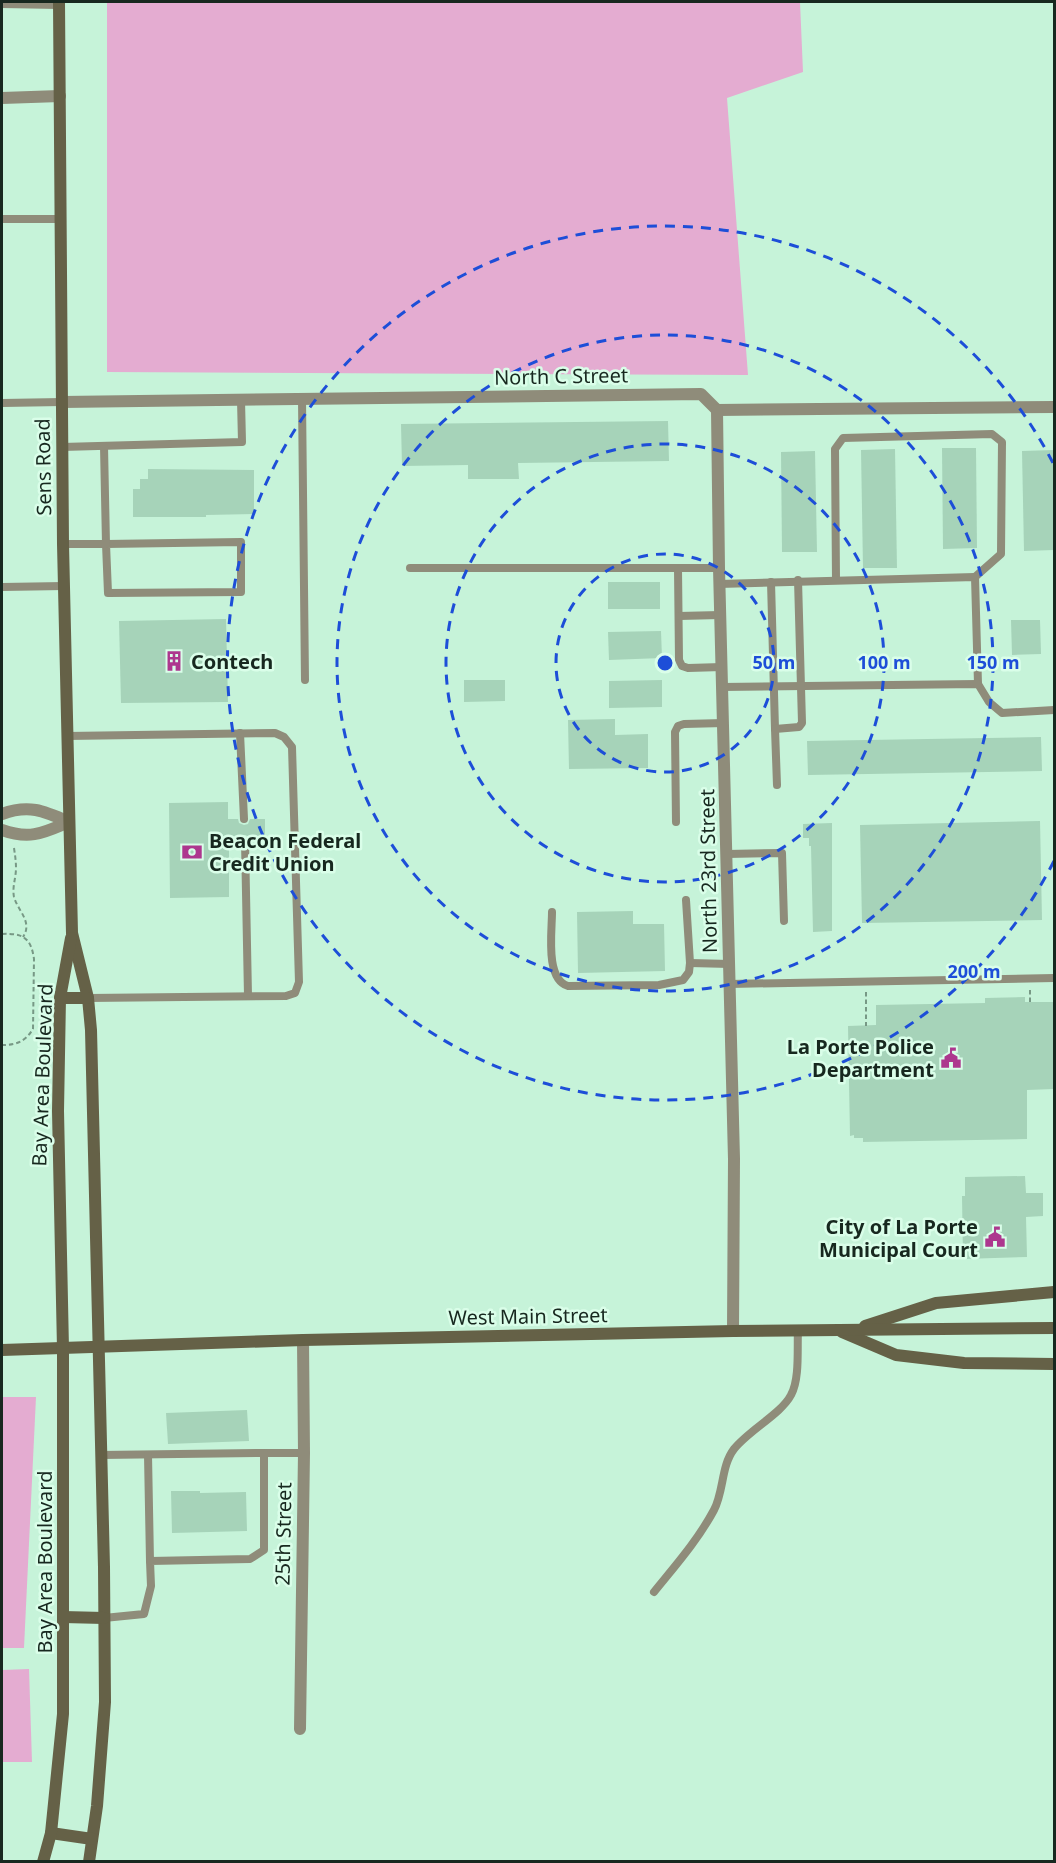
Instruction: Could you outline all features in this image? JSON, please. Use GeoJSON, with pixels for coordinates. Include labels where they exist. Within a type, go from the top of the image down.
{"type":"FeatureCollection","features":[{"type":"Feature","properties":{"kind":"main road","name":"Sens Road"},"geometry":{"type":"LineString","coordinates":[[59,3],[63,544],[72,933]]}},
{"type":"Feature","properties":{"kind":"main road","name":"Bay Area Boulevard"},"geometry":{"type":"LineString","coordinates":[[43,1862],[51,1833],[63,1713],[63,1349],[57,1111],[60,998],[72,933]]}},
{"type":"Feature","properties":{"kind":"main road","name":"Bay Area Boulevard"},"geometry":{"type":"LineString","coordinates":[[72,933],[88,998],[91,1042],[104,1618],[105,1702],[97,1806],[89,1862]]}},
{"type":"Feature","properties":{"kind":"main road"},"geometry":{"type":"LineString","coordinates":[[60,998],[88,998]]}},
{"type":"Feature","properties":{"kind":"main road"},"geometry":{"type":"LineString","coordinates":[[854,1330],[936,1303],[1054,1292]]}},
{"type":"Feature","properties":{"kind":"main road","name":"West Main Street"},"geometry":{"type":"LineString","coordinates":[[2,1350],[303,1340],[733,1331],[1054,1328]]}},
{"type":"Feature","properties":{"kind":"main road"},"geometry":{"type":"LineString","coordinates":[[838,1330],[896,1355],[964,1363],[1054,1364]]}},
{"type":"Feature","properties":{"kind":"main road"},"geometry":{"type":"LineString","coordinates":[[63,1617],[104,1618]]}},
{"type":"Feature","properties":{"kind":"main road"},"geometry":{"type":"LineString","coordinates":[[51,1833],[92,1839]]}},
{"type":"Feature","properties":{"kind":"street"},"geometry":{"type":"LineString","coordinates":[[2,98],[60,96]]}},
{"type":"Feature","properties":{"kind":"street","name":"North C Street"},"geometry":{"type":"LineString","coordinates":[[62,402],[701,394],[717,410]]}},
{"type":"Feature","properties":{"kind":"street"},"geometry":{"type":"LineString","coordinates":[[717,410],[1054,407]]}},
{"type":"Feature","properties":{"kind":"street","name":"North 23rd Street"},"geometry":{"type":"LineString","coordinates":[[717,410],[719,584],[728,854],[734,1159],[733,1331]]}},
{"type":"Feature","properties":{"kind":"street"},"geometry":{"type":"LineString","coordinates":[[2,814],[18,810],[39,809],[69,822]]}},
{"type":"Feature","properties":{"kind":"street"},"geometry":{"type":"LineString","coordinates":[[2,830],[18,834],[40,835],[69,822]]}},
{"type":"Feature","properties":{"kind":"street","name":"25th Street"},"geometry":{"type":"LineString","coordinates":[[300,1729],[304,1453],[303,1340]]}},
{"type":"Feature","properties":{"kind":"lane"},"geometry":{"type":"LineString","coordinates":[[2,4],[59,3]]}},
{"type":"Feature","properties":{"kind":"lane"},"geometry":{"type":"LineString","coordinates":[[2,219],[61,219]]}},
{"type":"Feature","properties":{"kind":"lane"},"geometry":{"type":"LineString","coordinates":[[302,399],[305,680]]}},
{"type":"Feature","properties":{"kind":"lane"},"geometry":{"type":"LineString","coordinates":[[62,447],[242,442],[241,400]]}},
{"type":"Feature","properties":{"kind":"lane"},"geometry":{"type":"LineString","coordinates":[[2,403],[62,402]]}},
{"type":"Feature","properties":{"kind":"lane"},"geometry":{"type":"LineString","coordinates":[[719,584],[798,580],[836,580],[975,577],[1000,554],[1002,442],[992,434],[843,438],[835,449],[836,580]]}},
{"type":"Feature","properties":{"kind":"lane"},"geometry":{"type":"LineString","coordinates":[[63,544],[106,544],[241,542],[241,592],[108,593],[106,544],[104,446]]}},
{"type":"Feature","properties":{"kind":"lane"},"geometry":{"type":"LineString","coordinates":[[410,568],[719,568]]}},
{"type":"Feature","properties":{"kind":"lane"},"geometry":{"type":"LineString","coordinates":[[678,568],[682,666],[688,668],[722,667]]}},
{"type":"Feature","properties":{"kind":"lane"},"geometry":{"type":"LineString","coordinates":[[975,577],[978,684],[989,702],[1002,713],[1054,710]]}},
{"type":"Feature","properties":{"kind":"lane"},"geometry":{"type":"LineString","coordinates":[[776,729],[799,727],[802,723],[798,580]]}},
{"type":"Feature","properties":{"kind":"lane"},"geometry":{"type":"LineString","coordinates":[[771,582],[777,785]]}},
{"type":"Feature","properties":{"kind":"lane"},"geometry":{"type":"LineString","coordinates":[[2,587],[64,586]]}},
{"type":"Feature","properties":{"kind":"lane"},"geometry":{"type":"LineString","coordinates":[[679,616],[720,615]]}},
{"type":"Feature","properties":{"kind":"lane"},"geometry":{"type":"LineString","coordinates":[[722,687],[978,684]]}},
{"type":"Feature","properties":{"kind":"lane"},"geometry":{"type":"LineString","coordinates":[[676,822],[675,732],[678,726],[684,724],[724,723]]}},
{"type":"Feature","properties":{"kind":"lane"},"geometry":{"type":"LineString","coordinates":[[240,733],[244,819]]}},
{"type":"Feature","properties":{"kind":"lane"},"geometry":{"type":"LineString","coordinates":[[67,736],[275,733],[284,737],[292,747],[298,986],[296,993],[286,996],[88,998]]}},
{"type":"Feature","properties":{"kind":"lane"},"geometry":{"type":"LineString","coordinates":[[245,841],[248,996]]}},
{"type":"Feature","properties":{"kind":"lane"},"geometry":{"type":"LineString","coordinates":[[728,854],[782,853],[784,921]]}},
{"type":"Feature","properties":{"kind":"lane"},"geometry":{"type":"LineString","coordinates":[[552,912],[552,958],[558,981],[562,984],[568,986],[636,986],[675,983],[686,976],[690,963],[686,900]]}},
{"type":"Feature","properties":{"kind":"lane"},"geometry":{"type":"LineString","coordinates":[[690,963],[730,964]]}},
{"type":"Feature","properties":{"kind":"lane"},"geometry":{"type":"LineString","coordinates":[[730,984],[1054,978]]}},
{"type":"Feature","properties":{"kind":"lane"},"geometry":{"type":"LineString","coordinates":[[654,1592],[687,1552],[715,1508],[725,1469],[733,1450],[792,1394],[796,1379],[798,1330]]}},
{"type":"Feature","properties":{"kind":"lane"},"geometry":{"type":"LineString","coordinates":[[150,1561],[250,1559],[264,1550],[264,1453]]}},
{"type":"Feature","properties":{"kind":"lane"},"geometry":{"type":"LineString","coordinates":[[101,1455],[304,1453]]}},
{"type":"Feature","properties":{"kind":"lane"},"geometry":{"type":"LineString","coordinates":[[104,1618],[144,1614],[151,1586],[148,1455]]}},
{"type":"Feature","properties":{"kind":"path"},"geometry":{"type":"LineString","coordinates":[[14,847],[16,869],[14,898],[27,924],[27,931],[23,937]]}},
{"type":"Feature","properties":{"kind":"path"},"geometry":{"type":"LineString","coordinates":[[2,934],[16,934],[23,937],[33,951],[34,959],[33,1029],[23,1041],[14,1045],[2,1045]]}},
{"type":"Feature","properties":{"kind":"path"},"geometry":{"type":"LineString","coordinates":[[866,981],[866,1026]]}},
{"type":"Feature","properties":{"kind":"shaded area"},"geometry":{"type":"Polygon","coordinates":[[[107,2],[800,2],[803,72],[727,98],[748,375],[107,372],[107,2]]]}},
{"type":"Feature","properties":{"kind":"shaded area"},"geometry":{"type":"Polygon","coordinates":[[[2,1397],[36,1397],[24,1648],[2,1648],[2,1397]]]}},
{"type":"Feature","properties":{"kind":"shaded area"},"geometry":{"type":"Polygon","coordinates":[[[29,1669],[32,1762],[2,1762],[2,1670],[29,1669]]]}},
{"type":"Feature","properties":{"kind":"building"},"geometry":{"type":"Polygon","coordinates":[[[668,421],[669,461],[518,463],[519,479],[468,479],[468,465],[402,466],[401,424],[668,421]]]}},
{"type":"Feature","properties":{"kind":"building"},"geometry":{"type":"Polygon","coordinates":[[[942,448],[976,448],[977,548],[943,549],[942,448]]]}},
{"type":"Feature","properties":{"kind":"building"},"geometry":{"type":"Polygon","coordinates":[[[895,449],[897,568],[863,568],[861,450],[895,449]]]}},
{"type":"Feature","properties":{"kind":"building"},"geometry":{"type":"Polygon","coordinates":[[[1054,450],[1054,550],[1024,551],[1022,451],[1054,450]]]}},
{"type":"Feature","properties":{"kind":"building"},"geometry":{"type":"Polygon","coordinates":[[[815,451],[817,552],[782,552],[781,452],[815,451]]]}},
{"type":"Feature","properties":{"kind":"building"},"geometry":{"type":"Polygon","coordinates":[[[148,469],[254,470],[254,514],[206,515],[206,517],[133,517],[133,489],[140,489],[140,479],[148,479],[148,469]]]}},
{"type":"Feature","properties":{"kind":"building"},"geometry":{"type":"Polygon","coordinates":[[[608,582],[660,582],[660,609],[608,609],[608,582]]]}},
{"type":"Feature","properties":{"kind":"building","name":"Contech"},"geometry":{"type":"Polygon","coordinates":[[[226,619],[228,702],[121,703],[119,621],[226,619]]]}},
{"type":"Feature","properties":{"kind":"building"},"geometry":{"type":"Polygon","coordinates":[[[1011,620],[1040,620],[1041,654],[1012,655],[1011,620]]]}},
{"type":"Feature","properties":{"kind":"building"},"geometry":{"type":"Polygon","coordinates":[[[661,631],[662,658],[609,660],[608,632],[661,631]]]}},
{"type":"Feature","properties":{"kind":"building"},"geometry":{"type":"Polygon","coordinates":[[[464,680],[505,680],[505,701],[464,702],[464,680]]]}},
{"type":"Feature","properties":{"kind":"building"},"geometry":{"type":"Polygon","coordinates":[[[662,680],[662,707],[609,708],[609,681],[662,680]]]}},
{"type":"Feature","properties":{"kind":"building"},"geometry":{"type":"Polygon","coordinates":[[[615,719],[615,735],[648,734],[648,768],[569,769],[568,720],[615,719]]]}},
{"type":"Feature","properties":{"kind":"building"},"geometry":{"type":"Polygon","coordinates":[[[1041,737],[1042,771],[808,775],[807,741],[1041,737]]]}},
{"type":"Feature","properties":{"kind":"building"},"geometry":{"type":"Polygon","coordinates":[[[228,802],[228,819],[238,819],[239,823],[244,825],[248,824],[250,819],[265,819],[265,841],[251,841],[250,837],[245,835],[241,836],[239,841],[229,841],[229,897],[170,898],[169,803],[228,802]]]}},
{"type":"Feature","properties":{"kind":"building"},"geometry":{"type":"Polygon","coordinates":[[[1040,821],[1042,920],[862,923],[860,825],[1040,821]]]}},
{"type":"Feature","properties":{"kind":"building"},"geometry":{"type":"Polygon","coordinates":[[[832,823],[832,931],[813,932],[811,846],[809,846],[809,838],[803,838],[803,824],[832,823]]]}},
{"type":"Feature","properties":{"kind":"building"},"geometry":{"type":"Polygon","coordinates":[[[633,911],[633,924],[664,924],[665,971],[578,973],[577,912],[633,911]]]}},
{"type":"Feature","properties":{"kind":"building","name":"La Porte Police Department"},"geometry":{"type":"Polygon","coordinates":[[[1025,997],[1025,1002],[1054,1002],[1054,1089],[1027,1090],[1027,1139],[863,1142],[863,1138],[850,1136],[848,1026],[876,1025],[876,1005],[985,1003],[985,998],[1025,997]]]}},
{"type":"Feature","properties":{"kind":"building","name":"City of La Porte Municipal Court"},"geometry":{"type":"Polygon","coordinates":[[[1025,1176],[1026,1193],[1043,1193],[1043,1216],[1026,1217],[1027,1257],[963,1259],[962,1196],[965,1196],[965,1177],[1025,1176]]]}},
{"type":"Feature","properties":{"kind":"building"},"geometry":{"type":"Polygon","coordinates":[[[247,1410],[249,1441],[168,1444],[166,1413],[247,1410]]]}},
{"type":"Feature","properties":{"kind":"building"},"geometry":{"type":"Polygon","coordinates":[[[171,1491],[246,1492],[247,1531],[172,1533],[171,1491]]]}},
{"type":"Feature","properties":{"kind":"place","name":"Contech"},"geometry":{"type":"Point","coordinates":[174,661]}},
{"type":"Feature","properties":{"kind":"place","name":"Beacon Federal Credit Union"},"geometry":{"type":"Point","coordinates":[192,852]}},
{"type":"Feature","properties":{"kind":"place","name":"La Porte Police Department"},"geometry":{"type":"Point","coordinates":[951,1058]}},
{"type":"Feature","properties":{"kind":"place","name":"City of La Porte Municipal Court"},"geometry":{"type":"Point","coordinates":[995,1237]}}]}
